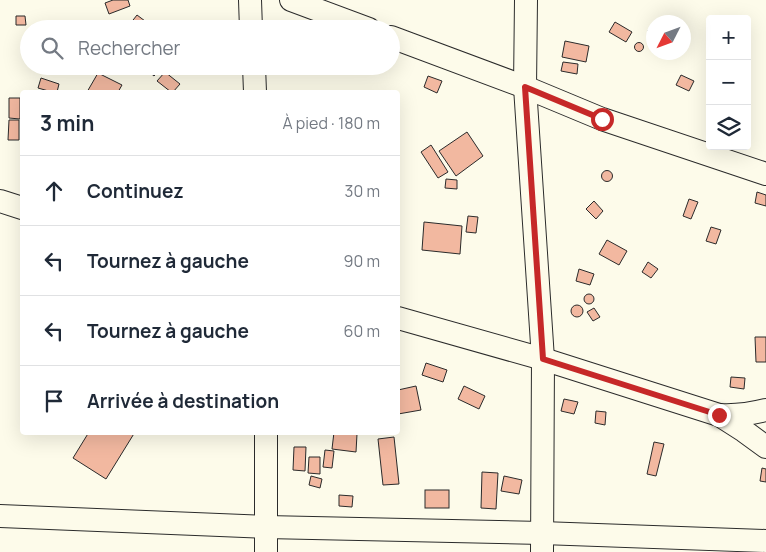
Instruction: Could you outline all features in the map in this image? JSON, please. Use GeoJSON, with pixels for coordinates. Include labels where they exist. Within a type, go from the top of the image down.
{"type":"FeatureCollection","features":[{"type":"Feature","properties":{"kind":"street"},"geometry":{"type":"LineString","coordinates":[[250,0],[251,20]]}},
{"type":"Feature","properties":{"kind":"street"},"geometry":{"type":"LineString","coordinates":[[291,0],[345,20]]}},
{"type":"Feature","properties":{"kind":"street"},"geometry":{"type":"LineString","coordinates":[[526,0],[525,87],[543,359],[542,543]]}},
{"type":"Feature","properties":{"kind":"street"},"geometry":{"type":"LineString","coordinates":[[400,40],[525,87],[602,119],[766,174]]}},
{"type":"Feature","properties":{"kind":"street"},"geometry":{"type":"LineString","coordinates":[[254,75],[255,90]]}},
{"type":"Feature","properties":{"kind":"street"},"geometry":{"type":"LineString","coordinates":[[0,201],[20,207]]}},
{"type":"Feature","properties":{"kind":"street"},"geometry":{"type":"LineString","coordinates":[[400,319],[543,359],[719,415],[732,416],[766,410]]}},
{"type":"Feature","properties":{"kind":"street"},"geometry":{"type":"LineString","coordinates":[[719,415],[766,447]]}},
{"type":"Feature","properties":{"kind":"street"},"geometry":{"type":"LineString","coordinates":[[266,435],[266,552]]}},
{"type":"Feature","properties":{"kind":"street"},"geometry":{"type":"LineString","coordinates":[[0,516],[266,527],[542,543],[766,541]]}},
{"type":"Feature","properties":{"kind":"building"},"geometry":{"type":"Polygon","coordinates":[[[113,0],[128,0],[130,6],[109,14],[105,3],[113,0]]]}},
{"type":"Feature","properties":{"kind":"building"},"geometry":{"type":"Polygon","coordinates":[[[137,15],[144,20],[133,20],[137,15]]]}},
{"type":"Feature","properties":{"kind":"building"},"geometry":{"type":"Polygon","coordinates":[[[16,16],[25,16],[25,20],[20,20],[20,25],[16,25],[16,16]]]}},
{"type":"Feature","properties":{"kind":"building"},"geometry":{"type":"Polygon","coordinates":[[[615,22],[632,32],[626,42],[609,32],[615,22]]]}},
{"type":"Feature","properties":{"kind":"building"},"geometry":{"type":"Polygon","coordinates":[[[565,41],[589,46],[586,62],[562,57],[565,41]]]}},
{"type":"Feature","properties":{"kind":"building"},"geometry":{"type":"Polygon","coordinates":[[[639,42],[644,47],[639,52],[634,47],[639,42]]]}},
{"type":"Feature","properties":{"kind":"building"},"geometry":{"type":"Polygon","coordinates":[[[563,62],[578,64],[577,74],[561,71],[563,62]]]}},
{"type":"Feature","properties":{"kind":"building"},"geometry":{"type":"Polygon","coordinates":[[[97,75],[102,75],[122,85],[119,90],[88,90],[97,75]]]}},
{"type":"Feature","properties":{"kind":"building"},"geometry":{"type":"Polygon","coordinates":[[[162,75],[169,75],[180,84],[175,90],[168,90],[157,81],[162,75]]]}},
{"type":"Feature","properties":{"kind":"building"},"geometry":{"type":"Polygon","coordinates":[[[681,75],[694,81],[689,91],[676,85],[681,75]]]}},
{"type":"Feature","properties":{"kind":"building"},"geometry":{"type":"Polygon","coordinates":[[[428,76],[442,81],[437,93],[424,87],[428,76]]]}},
{"type":"Feature","properties":{"kind":"building"},"geometry":{"type":"Polygon","coordinates":[[[41,78],[59,84],[58,90],[38,88],[41,78]]]}},
{"type":"Feature","properties":{"kind":"building"},"geometry":{"type":"Polygon","coordinates":[[[9,98],[20,98],[20,119],[9,118],[9,98]]]}},
{"type":"Feature","properties":{"kind":"building"},"geometry":{"type":"Polygon","coordinates":[[[9,120],[19,120],[19,140],[8,140],[9,120]]]}},
{"type":"Feature","properties":{"kind":"building"},"geometry":{"type":"Polygon","coordinates":[[[467,132],[483,156],[456,176],[439,151],[467,132]]]}},
{"type":"Feature","properties":{"kind":"building"},"geometry":{"type":"Polygon","coordinates":[[[431,145],[448,172],[438,178],[421,152],[431,145]]]}},
{"type":"Feature","properties":{"kind":"building"},"geometry":{"type":"Polygon","coordinates":[[[605,171],[609,171],[612,176],[611,180],[605,181],[602,178],[602,174],[605,171]]]}},
{"type":"Feature","properties":{"kind":"building"},"geometry":{"type":"Polygon","coordinates":[[[446,179],[457,180],[457,189],[445,188],[446,179]]]}},
{"type":"Feature","properties":{"kind":"building"},"geometry":{"type":"Polygon","coordinates":[[[757,192],[766,195],[766,206],[755,203],[757,192]]]}},
{"type":"Feature","properties":{"kind":"building"},"geometry":{"type":"Polygon","coordinates":[[[689,199],[698,202],[691,219],[683,216],[689,199]]]}},
{"type":"Feature","properties":{"kind":"building"},"geometry":{"type":"Polygon","coordinates":[[[594,201],[603,211],[596,219],[586,209],[594,201]]]}},
{"type":"Feature","properties":{"kind":"building"},"geometry":{"type":"Polygon","coordinates":[[[468,216],[478,217],[476,233],[466,232],[468,216]]]}},
{"type":"Feature","properties":{"kind":"building"},"geometry":{"type":"Polygon","coordinates":[[[424,222],[462,226],[460,254],[422,250],[424,222]]]}},
{"type":"Feature","properties":{"kind":"building"},"geometry":{"type":"Polygon","coordinates":[[[711,227],[721,230],[716,244],[706,241],[711,227]]]}},
{"type":"Feature","properties":{"kind":"building"},"geometry":{"type":"Polygon","coordinates":[[[607,240],[627,251],[619,265],[599,254],[607,240]]]}},
{"type":"Feature","properties":{"kind":"building"},"geometry":{"type":"Polygon","coordinates":[[[648,262],[658,269],[651,278],[642,272],[648,262]]]}},
{"type":"Feature","properties":{"kind":"building"},"geometry":{"type":"Polygon","coordinates":[[[579,269],[594,274],[590,285],[576,281],[579,269]]]}},
{"type":"Feature","properties":{"kind":"building"},"geometry":{"type":"Polygon","coordinates":[[[587,294],[591,294],[594,299],[593,303],[587,304],[584,301],[584,297],[587,294]]]}},
{"type":"Feature","properties":{"kind":"building"},"geometry":{"type":"Polygon","coordinates":[[[575,305],[579,305],[583,311],[579,317],[575,317],[571,313],[571,309],[575,305]]]}},
{"type":"Feature","properties":{"kind":"building"},"geometry":{"type":"Polygon","coordinates":[[[594,308],[600,317],[593,321],[587,312],[594,308]]]}},
{"type":"Feature","properties":{"kind":"building"},"geometry":{"type":"Polygon","coordinates":[[[755,337],[766,337],[766,362],[756,362],[755,337]]]}},
{"type":"Feature","properties":{"kind":"building"},"geometry":{"type":"Polygon","coordinates":[[[426,363],[447,370],[443,382],[422,375],[426,363]]]}},
{"type":"Feature","properties":{"kind":"building"},"geometry":{"type":"Polygon","coordinates":[[[731,377],[745,378],[744,389],[730,387],[731,377]]]}},
{"type":"Feature","properties":{"kind":"building"},"geometry":{"type":"Polygon","coordinates":[[[416,386],[421,410],[400,414],[400,390],[416,386]]]}},
{"type":"Feature","properties":{"kind":"building"},"geometry":{"type":"Polygon","coordinates":[[[464,386],[485,396],[479,409],[458,399],[464,386]]]}},
{"type":"Feature","properties":{"kind":"building"},"geometry":{"type":"Polygon","coordinates":[[[564,399],[578,402],[574,414],[561,411],[564,399]]]}},
{"type":"Feature","properties":{"kind":"building"},"geometry":{"type":"Polygon","coordinates":[[[596,411],[606,412],[605,425],[595,423],[596,411]]]}},
{"type":"Feature","properties":{"kind":"building"},"geometry":{"type":"Polygon","coordinates":[[[87,435],[133,435],[106,479],[73,458],[87,435]]]}},
{"type":"Feature","properties":{"kind":"building"},"geometry":{"type":"Polygon","coordinates":[[[334,435],[357,435],[356,452],[332,449],[334,435]]]}},
{"type":"Feature","properties":{"kind":"building"},"geometry":{"type":"Polygon","coordinates":[[[394,437],[399,484],[383,485],[378,439],[394,437]]]}},
{"type":"Feature","properties":{"kind":"building"},"geometry":{"type":"Polygon","coordinates":[[[654,442],[664,444],[656,476],[647,474],[654,442]]]}},
{"type":"Feature","properties":{"kind":"building"},"geometry":{"type":"Polygon","coordinates":[[[294,447],[306,447],[305,471],[293,470],[294,447]]]}},
{"type":"Feature","properties":{"kind":"building"},"geometry":{"type":"Polygon","coordinates":[[[325,450],[334,451],[332,468],[323,467],[325,450]]]}},
{"type":"Feature","properties":{"kind":"building"},"geometry":{"type":"Polygon","coordinates":[[[309,457],[320,457],[320,474],[308,473],[309,457]]]}},
{"type":"Feature","properties":{"kind":"building"},"geometry":{"type":"Polygon","coordinates":[[[762,468],[766,469],[766,482],[760,481],[762,468]]]}},
{"type":"Feature","properties":{"kind":"building"},"geometry":{"type":"Polygon","coordinates":[[[482,472],[498,473],[496,509],[481,508],[482,472]]]}},
{"type":"Feature","properties":{"kind":"building"},"geometry":{"type":"Polygon","coordinates":[[[311,476],[322,479],[320,488],[309,485],[311,476]]]}},
{"type":"Feature","properties":{"kind":"building"},"geometry":{"type":"Polygon","coordinates":[[[504,476],[522,480],[519,494],[501,491],[504,476]]]}},
{"type":"Feature","properties":{"kind":"building"},"geometry":{"type":"Polygon","coordinates":[[[425,490],[449,490],[449,508],[425,508],[425,490]]]}},
{"type":"Feature","properties":{"kind":"building"},"geometry":{"type":"Polygon","coordinates":[[[339,495],[353,496],[352,507],[339,506],[339,495]]]}},
{"type":"Feature","properties":{"kind":"route"},"geometry":{"type":"LineString","coordinates":[[602,119],[525,87],[543,359],[719,415]]}}]}
